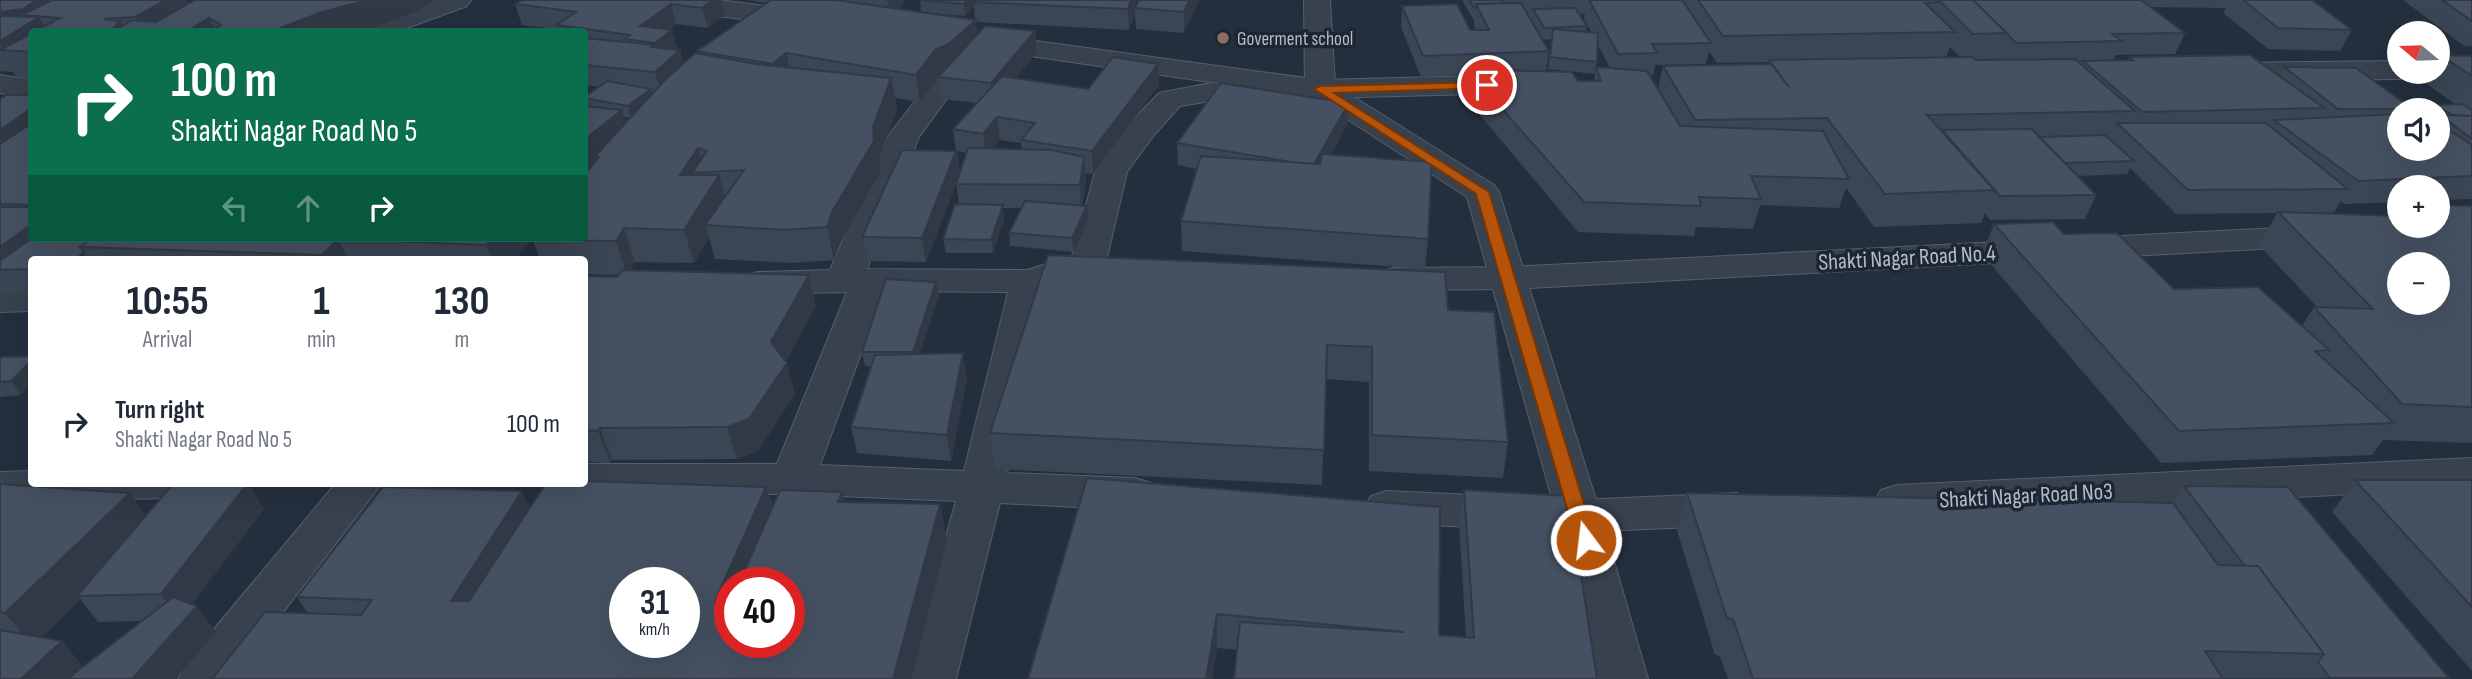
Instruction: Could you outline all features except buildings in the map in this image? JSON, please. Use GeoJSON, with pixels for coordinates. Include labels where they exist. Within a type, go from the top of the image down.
{"type":"FeatureCollection","features":[{"type":"Feature","properties":{"kind":"street"},"geometry":{"type":"LineString","coordinates":[[380,28],[458,0]]}},
{"type":"Feature","properties":{"kind":"street"},"geometry":{"type":"LineString","coordinates":[[653,0],[830,22]]}},
{"type":"Feature","properties":{"kind":"street"},"geometry":{"type":"LineString","coordinates":[[1317,0],[1320,89]]}},
{"type":"Feature","properties":{"kind":"street"},"geometry":{"type":"LineString","coordinates":[[953,37],[1320,89],[1543,84]]}},
{"type":"Feature","properties":{"kind":"street"},"geometry":{"type":"LineString","coordinates":[[2193,72],[2387,70]]}},
{"type":"Feature","properties":{"kind":"street"},"geometry":{"type":"LineString","coordinates":[[0,84],[28,88]]}},
{"type":"Feature","properties":{"kind":"street"},"geometry":{"type":"LineString","coordinates":[[793,479],[904,136],[939,89]]}},
{"type":"Feature","properties":{"kind":"street"},"geometry":{"type":"LineString","coordinates":[[1029,281],[1088,262],[1111,172],[1143,128],[1170,99],[1211,92],[1276,98],[1320,89],[1482,192],[1510,278],[1579,516],[1623,679]]}},
{"type":"Feature","properties":{"kind":"street"},"geometry":{"type":"LineString","coordinates":[[0,110],[28,107]]}},
{"type":"Feature","properties":{"kind":"street","name":"Shakti Nagar Road No.4"},"geometry":{"type":"LineString","coordinates":[[1359,279],[1510,278],[2355,234]]}},
{"type":"Feature","properties":{"kind":"street"},"geometry":{"type":"LineString","coordinates":[[721,284],[857,280],[1125,281]]}},
{"type":"Feature","properties":{"kind":"street"},"geometry":{"type":"LineString","coordinates":[[931,679],[982,486],[1029,281]]}},
{"type":"Feature","properties":{"kind":"street"},"geometry":{"type":"LineString","coordinates":[[0,301],[28,300]]}},
{"type":"Feature","properties":{"kind":"street","name":"Shakti Nagar Road No3"},"geometry":{"type":"LineString","coordinates":[[1858,503],[2472,473]]}},
{"type":"Feature","properties":{"kind":"street"},"geometry":{"type":"LineString","coordinates":[[588,479],[793,479],[1176,496]]}},
{"type":"Feature","properties":{"kind":"street"},"geometry":{"type":"LineString","coordinates":[[0,487],[28,486]]}},
{"type":"Feature","properties":{"kind":"street"},"geometry":{"type":"LineString","coordinates":[[203,679],[357,487]]}},
{"type":"Feature","properties":{"kind":"street"},"geometry":{"type":"LineString","coordinates":[[1343,505],[1579,516],[1775,507]]}},
{"type":"Feature","properties":{"kind":"place","name":"Goverment school"},"geometry":{"type":"Point","coordinates":[1223,38]}},
{"type":"Feature","properties":{"kind":"route"},"geometry":{"type":"LineString","coordinates":[[1487,85],[1320,89],[1482,192],[1510,278],[1586,540]]}}]}
